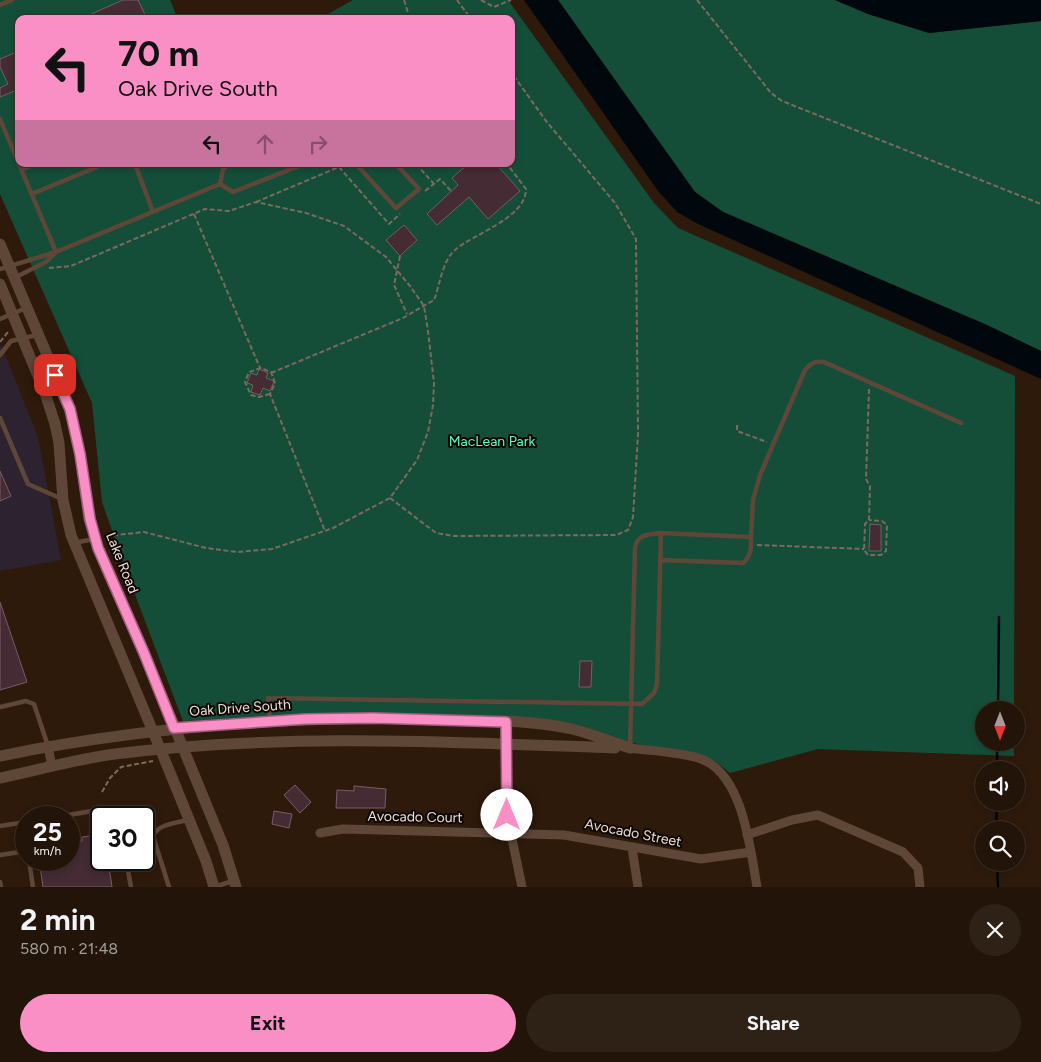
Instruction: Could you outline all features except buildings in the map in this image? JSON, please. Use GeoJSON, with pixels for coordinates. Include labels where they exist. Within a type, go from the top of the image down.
{"type":"FeatureCollection","features":[{"type":"Feature","properties":{"kind":"street","name":"Lake Road"},"geometry":{"type":"LineString","coordinates":[[0,244],[8,272],[27,307],[70,409],[100,537],[181,747],[223,845],[235,884]]}},
{"type":"Feature","properties":{"kind":"street"},"geometry":{"type":"LineString","coordinates":[[0,284],[55,424],[59,443],[63,500],[74,543],[153,730],[159,753],[206,861],[214,887]]}},
{"type":"Feature","properties":{"kind":"street","name":"Oak Drive South"},"geometry":{"type":"LineString","coordinates":[[0,756],[48,746],[153,730],[306,719],[373,718],[506,722],[573,729],[630,748]]}},
{"type":"Feature","properties":{"kind":"street"},"geometry":{"type":"LineString","coordinates":[[506,722],[507,815],[522,887]]}},
{"type":"Feature","properties":{"kind":"street","name":"Oak Drive South"},"geometry":{"type":"LineString","coordinates":[[0,778],[112,754],[159,753],[181,747],[341,740],[506,743],[630,748],[698,758],[718,768],[732,786],[747,835],[757,887]]}},
{"type":"Feature","properties":{"kind":"street"},"geometry":{"type":"LineString","coordinates":[[48,746],[52,767]]}},
{"type":"Feature","properties":{"kind":"street"},"geometry":{"type":"LineString","coordinates":[[747,835],[792,820],[818,815],[902,852],[918,868],[920,887]]}},
{"type":"Feature","properties":{"kind":"street","name":"Avocado Court"},"geometry":{"type":"LineString","coordinates":[[320,833],[343,829],[510,833]]}},
{"type":"Feature","properties":{"kind":"street","name":"Avocado Street"},"geometry":{"type":"LineString","coordinates":[[510,833],[564,835],[701,859],[751,852]]}},
{"type":"Feature","properties":{"kind":"street"},"geometry":{"type":"LineString","coordinates":[[632,848],[638,887]]}},
{"type":"Feature","properties":{"kind":"lane"},"geometry":{"type":"LineString","coordinates":[[0,5],[12,0]]}},
{"type":"Feature","properties":{"kind":"lane"},"geometry":{"type":"LineString","coordinates":[[0,119],[15,155]]}},
{"type":"Feature","properties":{"kind":"lane"},"geometry":{"type":"LineString","coordinates":[[20,167],[56,252]]}},
{"type":"Feature","properties":{"kind":"lane"},"geometry":{"type":"LineString","coordinates":[[21,170],[28,167]]}},
{"type":"Feature","properties":{"kind":"lane"},"geometry":{"type":"LineString","coordinates":[[32,194],[97,167]]}},
{"type":"Feature","properties":{"kind":"lane"},"geometry":{"type":"LineString","coordinates":[[136,167],[153,212]]}},
{"type":"Feature","properties":{"kind":"lane"},"geometry":{"type":"LineString","coordinates":[[220,184],[223,170],[226,167]]}},
{"type":"Feature","properties":{"kind":"lane"},"geometry":{"type":"LineString","coordinates":[[220,184],[233,192],[296,167]]}},
{"type":"Feature","properties":{"kind":"lane"},"geometry":{"type":"LineString","coordinates":[[359,167],[396,208],[419,189],[399,167]]}},
{"type":"Feature","properties":{"kind":"lane"},"geometry":{"type":"LineString","coordinates":[[8,272],[43,254],[56,252],[220,184]]}},
{"type":"Feature","properties":{"kind":"lane"},"geometry":{"type":"LineString","coordinates":[[8,272],[46,262],[56,252]]}},
{"type":"Feature","properties":{"kind":"lane"},"geometry":{"type":"LineString","coordinates":[[0,319],[27,307]]}},
{"type":"Feature","properties":{"kind":"lane"},"geometry":{"type":"LineString","coordinates":[[0,354],[11,340],[38,334]]}},
{"type":"Feature","properties":{"kind":"lane"},"geometry":{"type":"LineString","coordinates":[[661,560],[743,562],[749,558],[753,500],[760,475],[805,370],[810,364],[817,361],[824,362],[961,423]]}},
{"type":"Feature","properties":{"kind":"lane"},"geometry":{"type":"LineString","coordinates":[[0,418],[28,484],[63,500]]}},
{"type":"Feature","properties":{"kind":"lane"},"geometry":{"type":"LineString","coordinates":[[630,748],[636,543],[646,534],[661,533],[751,537]]}},
{"type":"Feature","properties":{"kind":"lane"},"geometry":{"type":"LineString","coordinates":[[270,722],[268,698],[642,704],[654,693],[657,684],[661,533]]}},
{"type":"Feature","properties":{"kind":"lane"},"geometry":{"type":"LineString","coordinates":[[74,543],[100,537]]}},
{"type":"Feature","properties":{"kind":"lane"},"geometry":{"type":"LineString","coordinates":[[0,707],[26,701],[34,704],[48,746]]}},
{"type":"Feature","properties":{"kind":"lane"},"geometry":{"type":"LineString","coordinates":[[169,887],[154,841],[155,831],[163,826],[189,820]]}},
{"type":"Feature","properties":{"kind":"lane"},"geometry":{"type":"LineString","coordinates":[[0,826],[15,824]]}},
{"type":"Feature","properties":{"kind":"lane"},"geometry":{"type":"LineString","coordinates":[[0,855],[15,853]]}},
{"type":"Feature","properties":{"kind":"lane"},"geometry":{"type":"LineString","coordinates":[[31,871],[33,887]]}},
{"type":"Feature","properties":{"kind":"lane"},"geometry":{"type":"LineString","coordinates":[[128,871],[131,887]]}},
{"type":"Feature","properties":{"kind":"lane"},"geometry":{"type":"LineString","coordinates":[[0,882],[1,887]]}},
{"type":"Feature","properties":{"kind":"lane"},"geometry":{"type":"LineString","coordinates":[[214,887],[235,884]]}},
{"type":"Feature","properties":{"kind":"path"},"geometry":{"type":"LineString","coordinates":[[404,0],[409,15]]}},
{"type":"Feature","properties":{"kind":"path"},"geometry":{"type":"LineString","coordinates":[[457,0],[468,15]]}},
{"type":"Feature","properties":{"kind":"path"},"geometry":{"type":"LineString","coordinates":[[481,0],[494,7],[511,0]]}},
{"type":"Feature","properties":{"kind":"path"},"geometry":{"type":"LineString","coordinates":[[696,0],[771,93],[782,101],[1041,204]]}},
{"type":"Feature","properties":{"kind":"path"},"geometry":{"type":"LineString","coordinates":[[390,498],[436,533],[454,536],[616,534],[628,530],[633,517],[638,434],[636,239],[615,203],[546,121],[515,78]]}},
{"type":"Feature","properties":{"kind":"path"},"geometry":{"type":"LineString","coordinates":[[46,268],[70,266],[205,209],[230,211],[256,202],[337,167]]}},
{"type":"Feature","properties":{"kind":"path"},"geometry":{"type":"LineString","coordinates":[[340,167],[389,224],[402,212]]}},
{"type":"Feature","properties":{"kind":"path"},"geometry":{"type":"LineString","coordinates":[[419,167],[434,184]]}},
{"type":"Feature","properties":{"kind":"path"},"geometry":{"type":"LineString","coordinates":[[271,373],[404,318],[407,314],[434,300],[447,260],[455,250],[493,227],[523,202],[526,189],[509,167]]}},
{"type":"Feature","properties":{"kind":"path"},"geometry":{"type":"LineString","coordinates":[[421,195],[440,179],[451,191]]}},
{"type":"Feature","properties":{"kind":"path"},"geometry":{"type":"LineString","coordinates":[[100,537],[144,532],[206,548],[236,552],[272,549],[325,531],[390,498],[417,460],[430,423],[434,383],[424,306],[386,257],[344,226],[306,213],[256,202]]}},
{"type":"Feature","properties":{"kind":"path"},"geometry":{"type":"LineString","coordinates":[[194,213],[260,368],[271,373],[275,383],[270,394],[259,398],[252,395],[245,382],[249,372],[260,368]]}},
{"type":"Feature","properties":{"kind":"path"},"geometry":{"type":"LineString","coordinates":[[400,256],[394,285],[407,314]]}},
{"type":"Feature","properties":{"kind":"path"},"geometry":{"type":"LineString","coordinates":[[0,342],[8,332]]}},
{"type":"Feature","properties":{"kind":"path"},"geometry":{"type":"LineString","coordinates":[[869,382],[866,478],[870,486],[869,520],[865,524],[864,549],[868,555],[881,555],[886,551],[887,525],[882,521],[869,520]]}},
{"type":"Feature","properties":{"kind":"path"},"geometry":{"type":"LineString","coordinates":[[270,394],[325,531]]}},
{"type":"Feature","properties":{"kind":"path"},"geometry":{"type":"LineString","coordinates":[[736,425],[737,432],[772,444]]}},
{"type":"Feature","properties":{"kind":"path"},"geometry":{"type":"LineString","coordinates":[[751,545],[864,549]]}},
{"type":"Feature","properties":{"kind":"path"},"geometry":{"type":"LineString","coordinates":[[102,792],[110,778],[121,767],[150,762],[159,753]]}},
{"type":"Feature","properties":{"kind":"shaded area"},"geometry":{"type":"Polygon","coordinates":[[[524,0],[558,0],[695,192],[723,212],[987,325],[1041,351],[1041,379],[698,224],[677,212],[658,191],[524,0]]]}},
{"type":"Feature","properties":{"kind":"shaded area"},"geometry":{"type":"Polygon","coordinates":[[[835,0],[1041,0],[1041,21],[929,33],[868,14],[835,0]]]}},
{"type":"Feature","properties":{"kind":"shaded area"},"geometry":{"type":"Polygon","coordinates":[[[0,342],[38,437],[61,560],[0,571],[0,342]]]}},
{"type":"Feature","properties":{"kind":"green space","name":"MacLean Park"},"geometry":{"type":"Polygon","coordinates":[[[0,0],[170,0],[176,15],[15,15],[15,167],[515,167],[515,15],[326,15],[353,0],[508,0],[654,203],[678,228],[1015,376],[1014,701],[975,701],[975,751],[1014,751],[1014,756],[818,749],[730,773],[715,761],[694,755],[641,745],[567,726],[531,720],[297,715],[183,721],[102,502],[92,403],[0,194],[0,0]]]}},
{"type":"Feature","properties":{"kind":"green space"},"geometry":{"type":"Polygon","coordinates":[[[558,0],[835,0],[868,14],[929,33],[1041,21],[1041,351],[987,325],[723,212],[695,192],[558,0]]]}},
{"type":"Feature","properties":{"kind":"waterway"},"geometry":{"type":"LineString","coordinates":[[998,701],[999,617]]}},
{"type":"Feature","properties":{"kind":"waterway"},"geometry":{"type":"LineString","coordinates":[[997,751],[997,761]]}},
{"type":"Feature","properties":{"kind":"waterway"},"geometry":{"type":"LineString","coordinates":[[996,821],[997,811]]}},
{"type":"Feature","properties":{"kind":"waterway"},"geometry":{"type":"LineString","coordinates":[[997,871],[998,887]]}},
{"type":"Feature","properties":{"kind":"route"},"geometry":{"type":"LineString","coordinates":[[55,375],[70,409],[80,454],[90,519],[98,548],[144,653],[174,728],[306,719],[373,718],[506,722],[507,815]]}}]}
